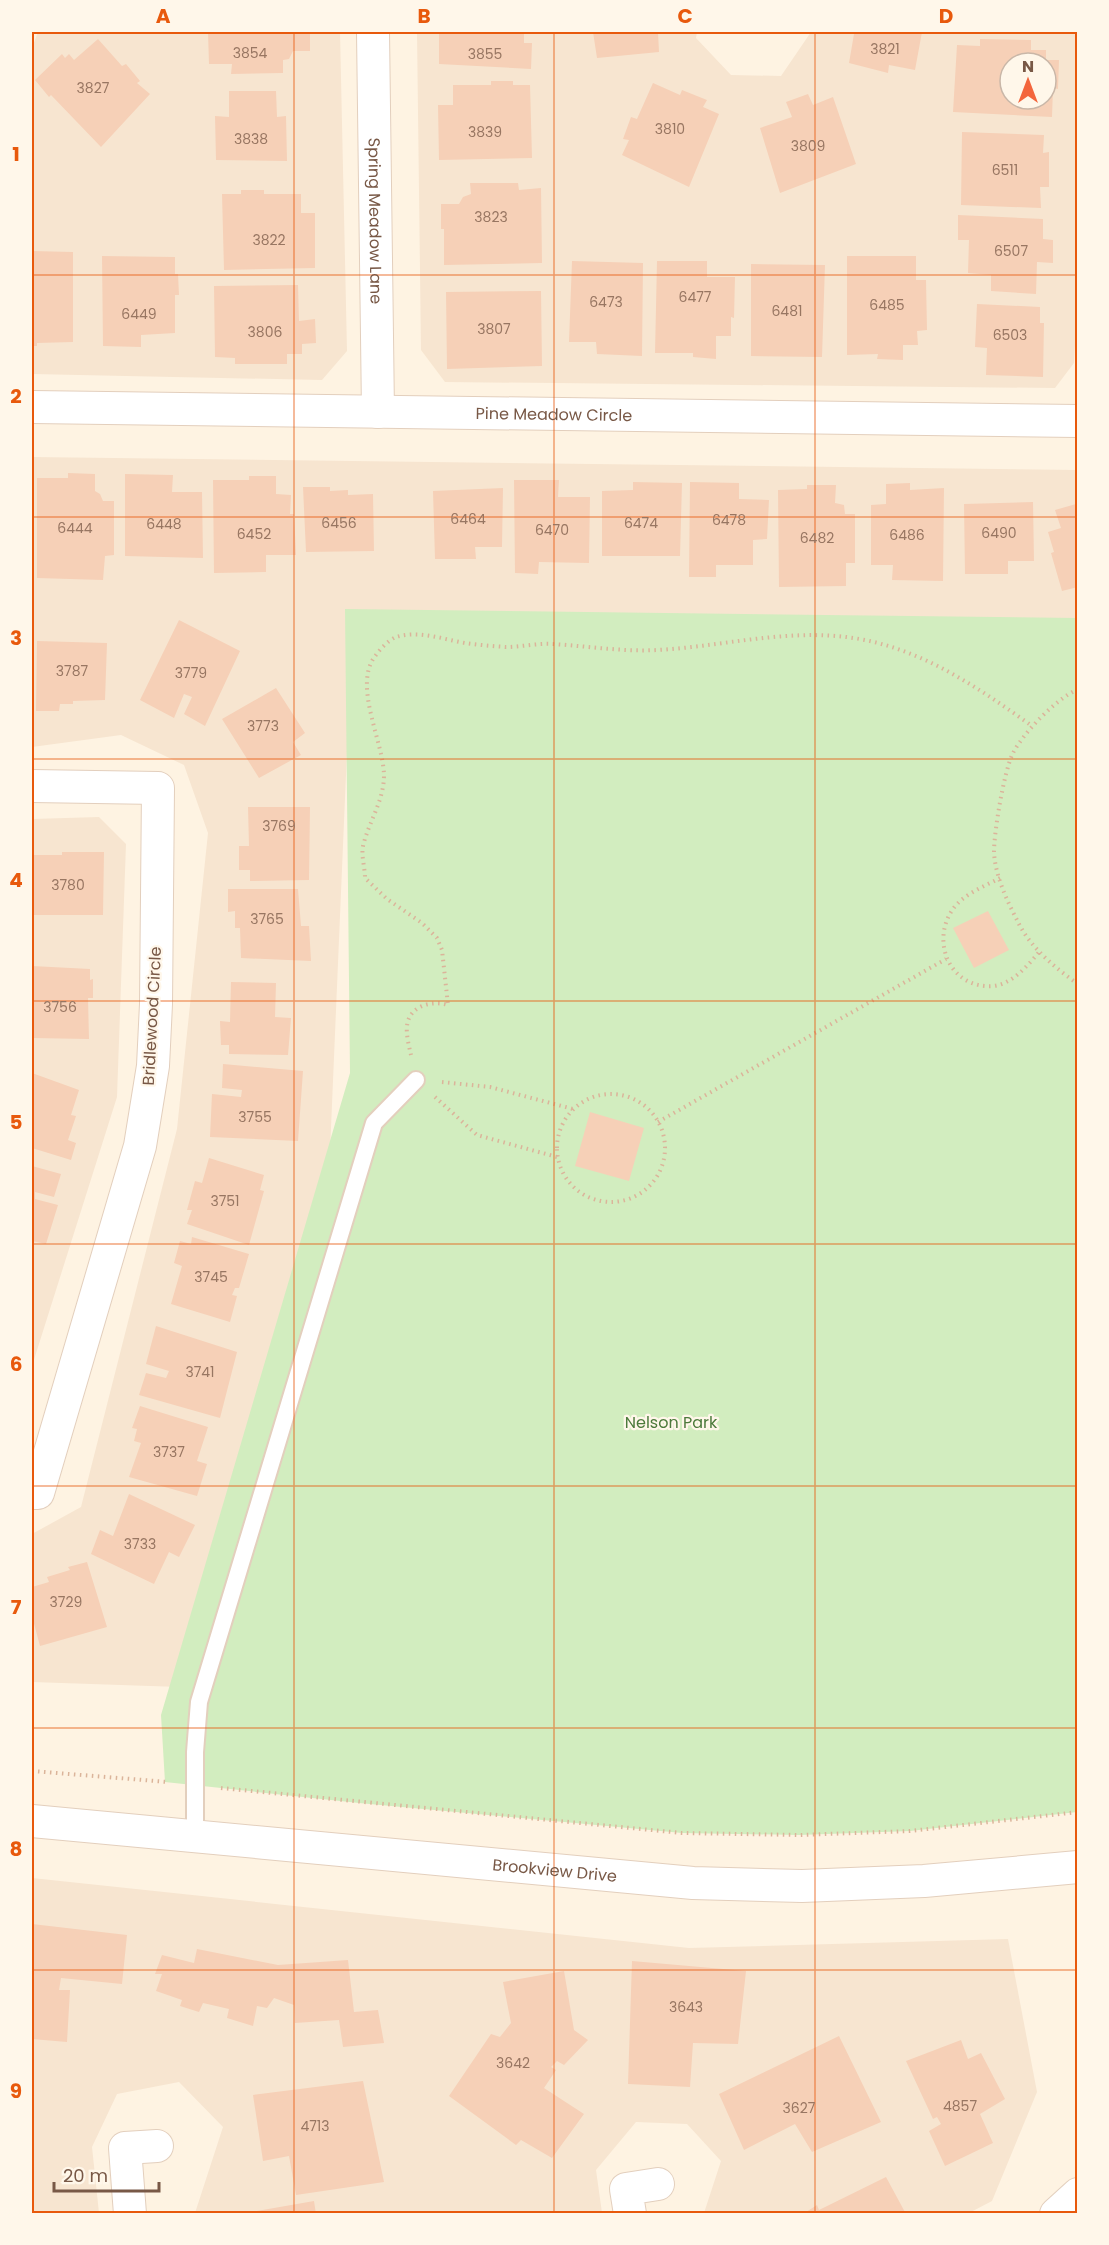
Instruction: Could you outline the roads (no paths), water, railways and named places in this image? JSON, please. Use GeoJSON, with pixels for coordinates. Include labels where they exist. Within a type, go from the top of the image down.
{"type":"FeatureCollection","features":[{"type":"Feature","properties":{"kind":"street","name":"Spring Meadow Lane"},"geometry":{"type":"LineString","coordinates":[[373,32],[378,412]]}},
{"type":"Feature","properties":{"kind":"street","name":"Pine Meadow Circle"},"geometry":{"type":"LineString","coordinates":[[32,407],[1077,421]]}},
{"type":"Feature","properties":{"kind":"street","name":"Bridlewood Circle"},"geometry":{"type":"LineString","coordinates":[[32,786],[158,788],[156,1004],[153,1065],[140,1146],[38,1493],[32,1493]]}},
{"type":"Feature","properties":{"kind":"street","name":"Brookview Drive"},"geometry":{"type":"LineString","coordinates":[[32,1821],[693,1883],[802,1886],[924,1881],[1077,1867]]}},
{"type":"Feature","properties":{"kind":"street"},"geometry":{"type":"LineString","coordinates":[[130,2214],[125,2148],[157,2146]]}},
{"type":"Feature","properties":{"kind":"street"},"geometry":{"type":"LineString","coordinates":[[630,2214],[626,2189],[658,2184]]}},
{"type":"Feature","properties":{"kind":"street"},"geometry":{"type":"LineString","coordinates":[[1056,2214],[1077,2194]]}},
{"type":"Feature","properties":{"kind":"lane"},"geometry":{"type":"LineString","coordinates":[[195,1836],[199,1702],[374,1123],[416,1080]]}},
{"type":"Feature","properties":{"kind":"park label","name":"Nelson Park"},"geometry":{"type":"Point","coordinates":[671,1422]}}]}
